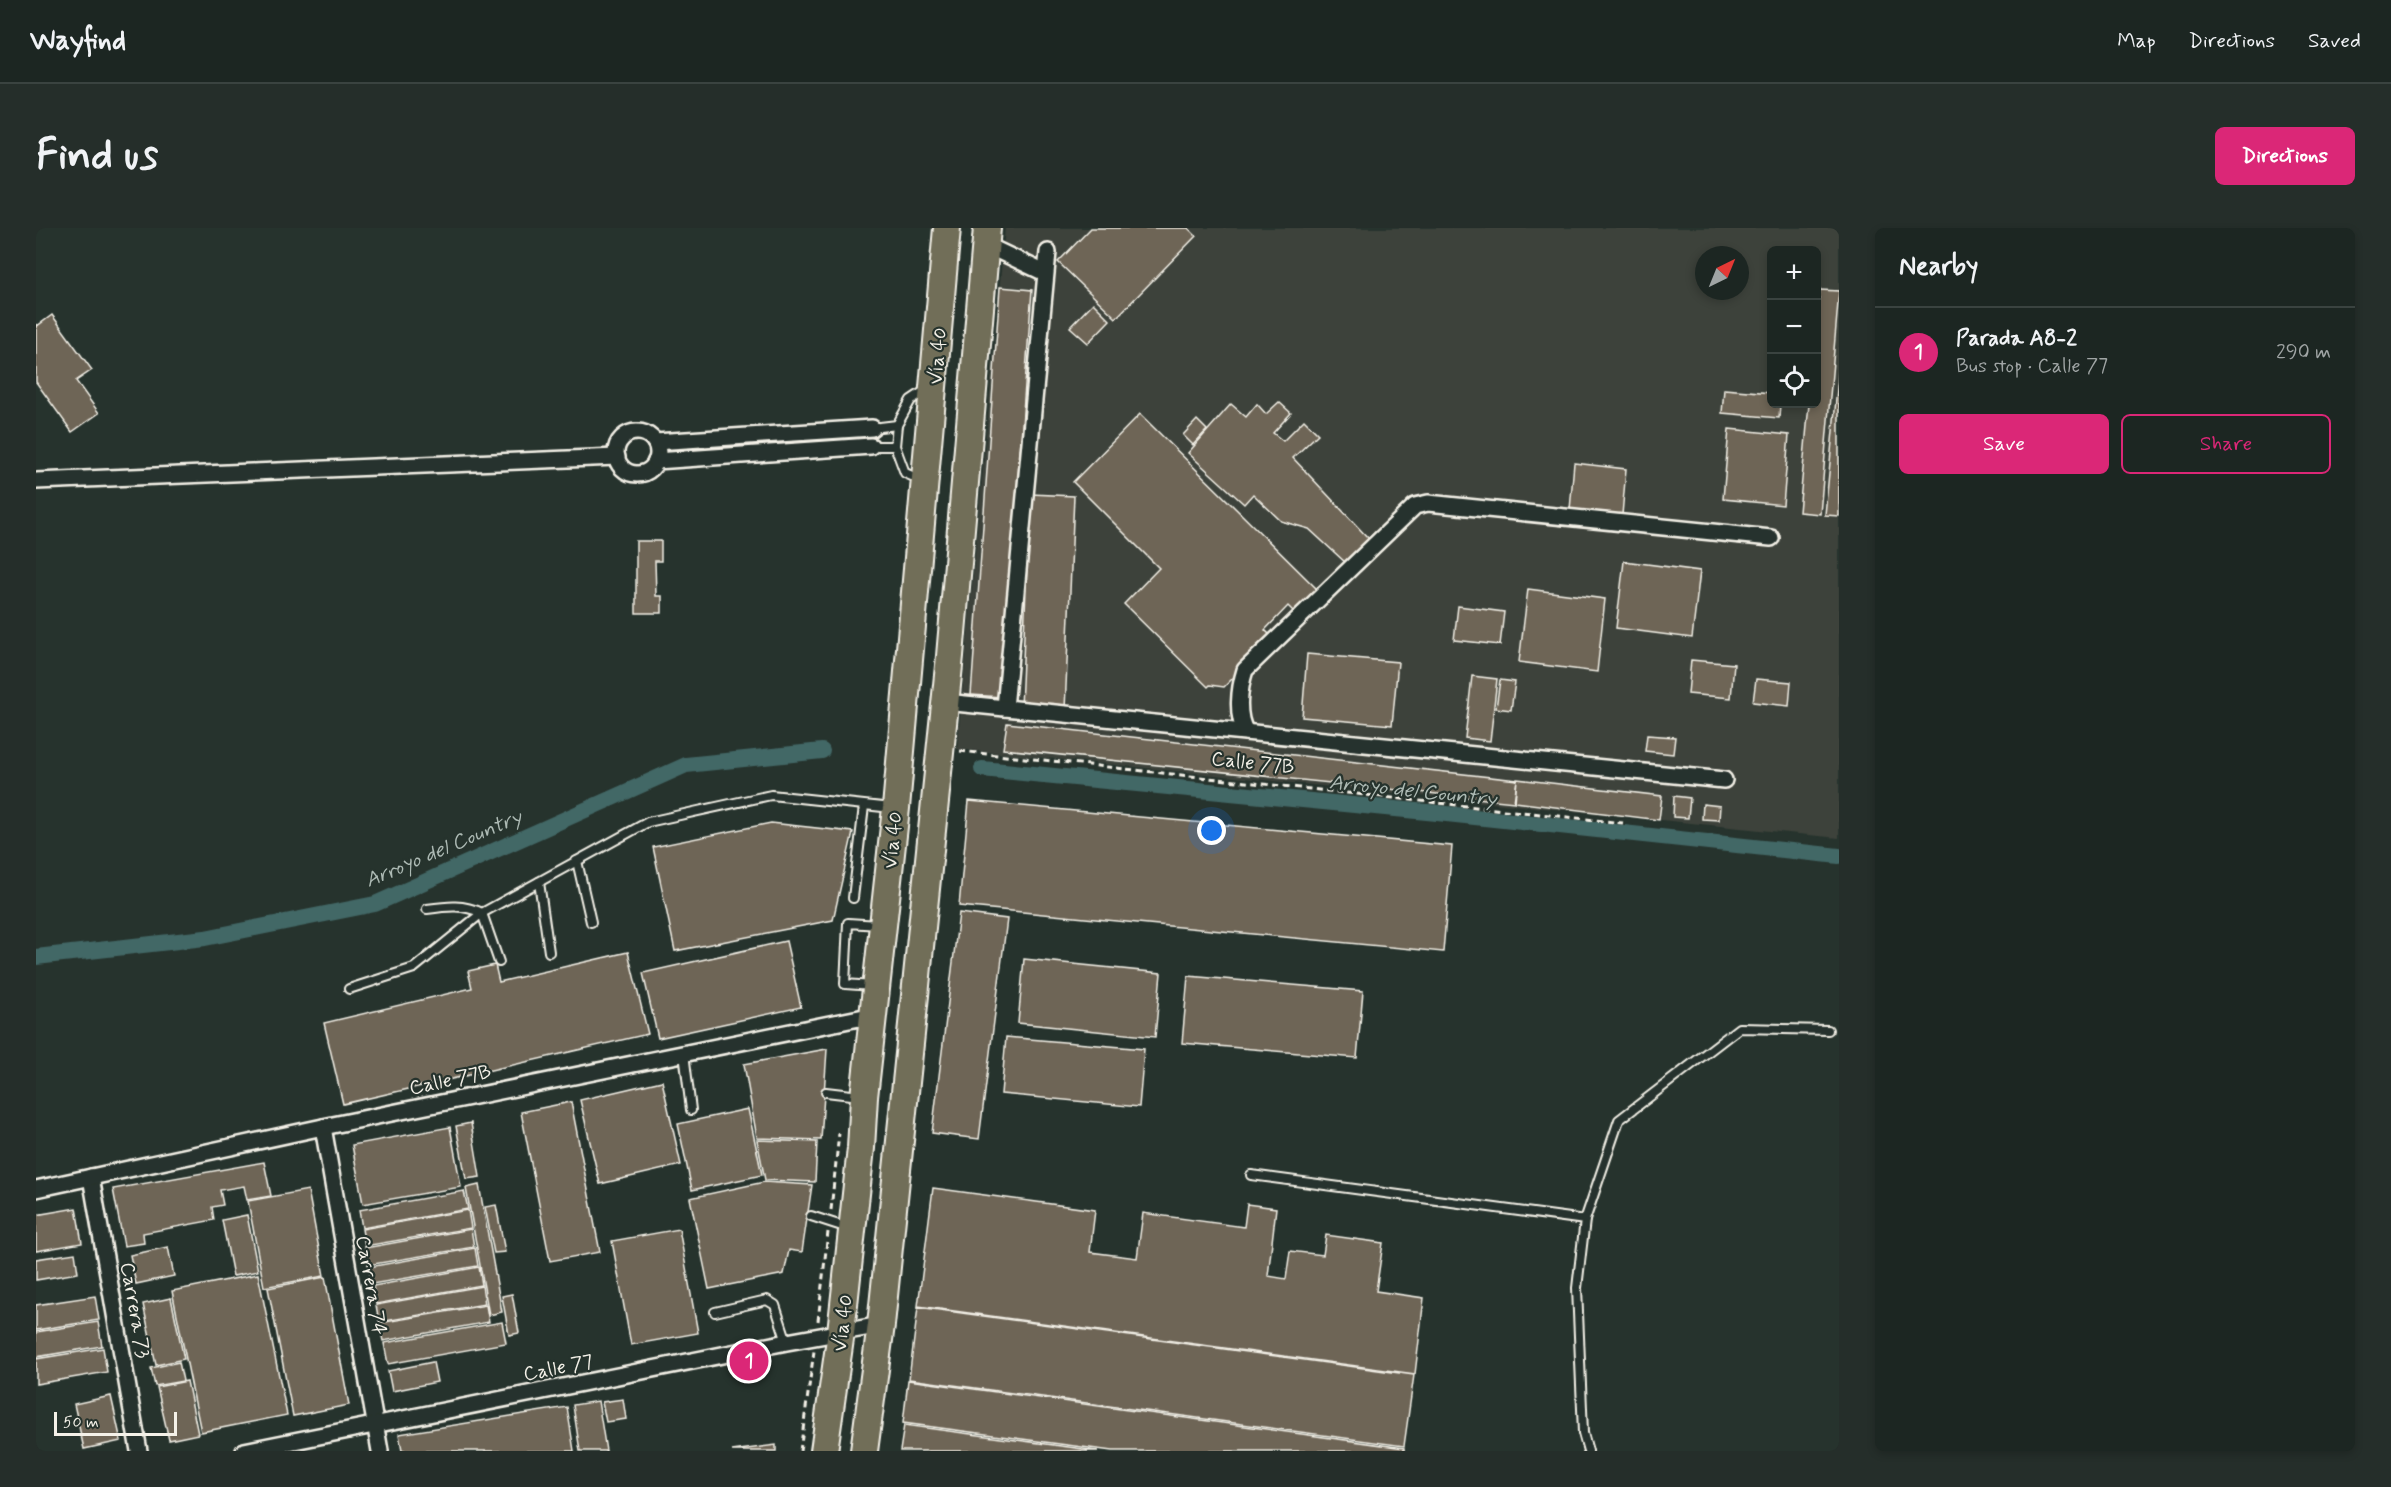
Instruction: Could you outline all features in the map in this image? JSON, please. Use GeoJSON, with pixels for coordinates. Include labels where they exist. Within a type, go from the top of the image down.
{"type":"FeatureCollection","features":[{"type":"Feature","properties":{"kind":"highway"},"geometry":{"type":"LineString","coordinates":[[947,234],[992,241]]}},
{"type":"Feature","properties":{"kind":"highway","name":"Vía 40"},"geometry":{"type":"LineString","coordinates":[[824,1451],[841,1332],[896,808],[947,234]]}},
{"type":"Feature","properties":{"kind":"highway","name":"Vía 40"},"geometry":{"type":"LineString","coordinates":[[864,1451],[881,1325],[899,1152],[953,703],[950,656],[992,241]]}},
{"type":"Feature","properties":{"kind":"highway"},"geometry":{"type":"LineString","coordinates":[[910,652],[950,656]]}},
{"type":"Feature","properties":{"kind":"highway"},"geometry":{"type":"LineString","coordinates":[[861,1148],[899,1152]]}},
{"type":"Feature","properties":{"kind":"street"},"geometry":{"type":"LineString","coordinates":[[992,241],[1045,273]]}},
{"type":"Feature","properties":{"kind":"street"},"geometry":{"type":"LineString","coordinates":[[1005,708],[1048,252]]}},
{"type":"Feature","properties":{"kind":"street"},"geometry":{"type":"LineString","coordinates":[[655,442],[872,428]]}},
{"type":"Feature","properties":{"kind":"street"},"geometry":{"type":"LineString","coordinates":[[632,432],[645,433],[655,442],[656,461],[648,470],[635,473],[623,468],[616,457],[621,439],[632,432]]}},
{"type":"Feature","properties":{"kind":"street"},"geometry":{"type":"LineString","coordinates":[[656,461],[871,446]]}},
{"type":"Feature","properties":{"kind":"street"},"geometry":{"type":"LineString","coordinates":[[36,482],[616,457]]}},
{"type":"Feature","properties":{"kind":"street"},"geometry":{"type":"LineString","coordinates":[[1246,732],[1240,722],[1242,680],[1245,670],[1406,514],[1420,504],[1771,538]]}},
{"type":"Feature","properties":{"kind":"street"},"geometry":{"type":"LineString","coordinates":[[953,703],[1724,780]]}},
{"type":"Feature","properties":{"kind":"street","name":"Calle 77B"},"geometry":{"type":"LineString","coordinates":[[36,1189],[323,1127],[874,1015]]}},
{"type":"Feature","properties":{"kind":"street","name":"Carrera 74"},"geometry":{"type":"LineString","coordinates":[[323,1127],[380,1451]]}},
{"type":"Feature","properties":{"kind":"street","name":"Carrera 73"},"geometry":{"type":"LineString","coordinates":[[91,1177],[139,1451]]}},
{"type":"Feature","properties":{"kind":"street","name":"Calle 77"},"geometry":{"type":"LineString","coordinates":[[244,1451],[881,1325]]}},
{"type":"Feature","properties":{"kind":"lane"},"geometry":{"type":"LineString","coordinates":[[926,482],[905,472],[895,446],[897,425],[910,399],[935,384]]}},
{"type":"Feature","properties":{"kind":"lane"},"geometry":{"type":"LineString","coordinates":[[872,428],[897,425]]}},
{"type":"Feature","properties":{"kind":"lane"},"geometry":{"type":"LineString","coordinates":[[871,446],[895,446]]}},
{"type":"Feature","properties":{"kind":"lane"},"geometry":{"type":"LineString","coordinates":[[350,989],[422,963],[483,913],[648,822],[771,795],[896,808]]}},
{"type":"Feature","properties":{"kind":"lane"},"geometry":{"type":"LineString","coordinates":[[854,898],[864,806]]}},
{"type":"Feature","properties":{"kind":"lane"},"geometry":{"type":"LineString","coordinates":[[577,861],[591,922]]}},
{"type":"Feature","properties":{"kind":"lane"},"geometry":{"type":"LineString","coordinates":[[539,882],[549,952]]}},
{"type":"Feature","properties":{"kind":"lane"},"geometry":{"type":"LineString","coordinates":[[427,909],[456,905],[483,913],[499,962]]}},
{"type":"Feature","properties":{"kind":"lane"},"geometry":{"type":"LineString","coordinates":[[878,986],[845,984],[848,923],[883,925]]}},
{"type":"Feature","properties":{"kind":"lane"},"geometry":{"type":"LineString","coordinates":[[1588,1451],[1583,1433],[1577,1288],[1585,1220],[1619,1120],[1739,1028],[1828,1030]]}},
{"type":"Feature","properties":{"kind":"lane"},"geometry":{"type":"LineString","coordinates":[[684,1053],[691,1110]]}},
{"type":"Feature","properties":{"kind":"lane"},"geometry":{"type":"LineString","coordinates":[[826,1092],[864,1097]]}},
{"type":"Feature","properties":{"kind":"lane"},"geometry":{"type":"LineString","coordinates":[[1251,1175],[1585,1220]]}},
{"type":"Feature","properties":{"kind":"lane"},"geometry":{"type":"LineString","coordinates":[[811,1216],[852,1229]]}},
{"type":"Feature","properties":{"kind":"lane"},"geometry":{"type":"LineString","coordinates":[[715,1312],[767,1300],[775,1305],[787,1342]]}},
{"type":"Feature","properties":{"kind":"path","name":"Calle 77B"},"geometry":{"type":"LineString","coordinates":[[950,750],[1623,823]]}},
{"type":"Feature","properties":{"kind":"shaded area"},"geometry":{"type":"Polygon","coordinates":[[[1005,228],[1839,228],[1839,838],[957,749],[1005,228]]]}},
{"type":"Feature","properties":{"kind":"building"},"geometry":{"type":"Polygon","coordinates":[[[1091,228],[1188,228],[1196,236],[1116,318],[1058,262],[1091,228]]]}},
{"type":"Feature","properties":{"kind":"building"},"geometry":{"type":"Polygon","coordinates":[[[1000,287],[1032,290],[1002,697],[971,695],[1000,287]]]}},
{"type":"Feature","properties":{"kind":"building"},"geometry":{"type":"Polygon","coordinates":[[[1821,290],[1839,291],[1820,514],[1799,512],[1809,408],[1821,408],[1821,290]]]}},
{"type":"Feature","properties":{"kind":"building"},"geometry":{"type":"Polygon","coordinates":[[[1093,303],[1110,320],[1088,343],[1070,327],[1093,303]]]}},
{"type":"Feature","properties":{"kind":"building"},"geometry":{"type":"Polygon","coordinates":[[[52,315],[92,370],[76,381],[99,413],[72,432],[36,382],[36,324],[37,326],[52,315]]]}},
{"type":"Feature","properties":{"kind":"building"},"geometry":{"type":"Polygon","coordinates":[[[1839,368],[1839,516],[1825,515],[1839,368]]]}},
{"type":"Feature","properties":{"kind":"building"},"geometry":{"type":"Polygon","coordinates":[[[1724,389],[1767,393],[1767,408],[1780,408],[1779,418],[1722,413],[1724,389]]]}},
{"type":"Feature","properties":{"kind":"building"},"geometry":{"type":"Polygon","coordinates":[[[1279,402],[1291,413],[1273,433],[1283,441],[1304,420],[1318,434],[1293,458],[1370,540],[1346,563],[1309,529],[1281,521],[1253,494],[1244,504],[1188,453],[1231,404],[1246,417],[1257,404],[1266,414],[1279,402]]]}},
{"type":"Feature","properties":{"kind":"building"},"geometry":{"type":"Polygon","coordinates":[[[1140,414],[1321,593],[1298,616],[1288,606],[1265,630],[1273,638],[1224,687],[1210,685],[1208,687],[1124,604],[1159,568],[1073,482],[1140,414]]]}},
{"type":"Feature","properties":{"kind":"building"},"geometry":{"type":"Polygon","coordinates":[[[1197,420],[1207,430],[1193,445],[1183,435],[1197,420]]]}},
{"type":"Feature","properties":{"kind":"building"},"geometry":{"type":"Polygon","coordinates":[[[1729,429],[1789,435],[1783,505],[1723,499],[1729,429]]]}},
{"type":"Feature","properties":{"kind":"building"},"geometry":{"type":"Polygon","coordinates":[[[1574,463],[1626,469],[1622,515],[1570,510],[1574,463]]]}},
{"type":"Feature","properties":{"kind":"building"},"geometry":{"type":"Polygon","coordinates":[[[1030,494],[1074,496],[1065,710],[1021,708],[1030,494]]]}},
{"type":"Feature","properties":{"kind":"building"},"geometry":{"type":"Polygon","coordinates":[[[636,541],[661,541],[661,561],[655,561],[656,596],[662,596],[662,613],[636,613],[636,541]]]}},
{"type":"Feature","properties":{"kind":"building"},"geometry":{"type":"Polygon","coordinates":[[[1624,561],[1700,571],[1692,638],[1616,628],[1624,561]]]}},
{"type":"Feature","properties":{"kind":"building"},"geometry":{"type":"Polygon","coordinates":[[[1528,589],[1605,599],[1597,672],[1519,662],[1528,589]]]}},
{"type":"Feature","properties":{"kind":"building"},"geometry":{"type":"Polygon","coordinates":[[[1458,606],[1504,612],[1500,645],[1454,640],[1458,606]]]}},
{"type":"Feature","properties":{"kind":"building"},"geometry":{"type":"Polygon","coordinates":[[[1307,654],[1398,662],[1392,725],[1302,717],[1307,654]]]}},
{"type":"Feature","properties":{"kind":"building"},"geometry":{"type":"Polygon","coordinates":[[[1691,660],[1734,664],[1731,698],[1688,694],[1691,660]]]}},
{"type":"Feature","properties":{"kind":"building"},"geometry":{"type":"Polygon","coordinates":[[[1472,676],[1497,679],[1490,741],[1465,738],[1472,676]]]}},
{"type":"Feature","properties":{"kind":"building"},"geometry":{"type":"Polygon","coordinates":[[[1756,679],[1791,682],[1789,706],[1753,702],[1756,679]]]}},
{"type":"Feature","properties":{"kind":"building"},"geometry":{"type":"Polygon","coordinates":[[[1500,680],[1515,682],[1511,710],[1496,708],[1500,680]]]}},
{"type":"Feature","properties":{"kind":"building"},"geometry":{"type":"Polygon","coordinates":[[[1007,723],[1517,780],[1514,802],[1003,749],[1007,723]]]}},
{"type":"Feature","properties":{"kind":"building"},"geometry":{"type":"Polygon","coordinates":[[[1647,735],[1675,737],[1673,754],[1645,751],[1647,735]]]}},
{"type":"Feature","properties":{"kind":"building"},"geometry":{"type":"Polygon","coordinates":[[[1517,779],[1662,796],[1659,820],[1515,802],[1517,779]]]}},
{"type":"Feature","properties":{"kind":"building"},"geometry":{"type":"Polygon","coordinates":[[[1674,796],[1690,798],[1688,818],[1673,817],[1674,796]]]}},
{"type":"Feature","properties":{"kind":"building"},"geometry":{"type":"Polygon","coordinates":[[[969,801],[1452,846],[1443,952],[959,906],[969,801]]]}},
{"type":"Feature","properties":{"kind":"building"},"geometry":{"type":"Polygon","coordinates":[[[1703,804],[1720,806],[1719,820],[1702,819],[1703,804]]]}},
{"type":"Feature","properties":{"kind":"building"},"geometry":{"type":"Polygon","coordinates":[[[771,823],[853,832],[833,920],[675,951],[653,847],[771,823]]]}},
{"type":"Feature","properties":{"kind":"building"},"geometry":{"type":"Polygon","coordinates":[[[959,913],[1007,919],[979,1139],[932,1133],[959,913]]]}},
{"type":"Feature","properties":{"kind":"building"},"geometry":{"type":"Polygon","coordinates":[[[786,941],[801,1007],[658,1038],[643,973],[786,941]]]}},
{"type":"Feature","properties":{"kind":"building"},"geometry":{"type":"Polygon","coordinates":[[[628,952],[648,1034],[343,1104],[324,1023],[472,988],[468,971],[495,965],[499,982],[628,952]]]}},
{"type":"Feature","properties":{"kind":"building"},"geometry":{"type":"Polygon","coordinates":[[[1024,959],[1161,973],[1155,1037],[1018,1023],[1024,959]]]}},
{"type":"Feature","properties":{"kind":"building"},"geometry":{"type":"Polygon","coordinates":[[[1188,976],[1363,991],[1357,1058],[1182,1043],[1188,976]]]}},
{"type":"Feature","properties":{"kind":"building"},"geometry":{"type":"Polygon","coordinates":[[[1006,1037],[1144,1049],[1139,1107],[1001,1094],[1006,1037]]]}},
{"type":"Feature","properties":{"kind":"building"},"geometry":{"type":"Polygon","coordinates":[[[827,1049],[821,1140],[757,1138],[744,1064],[827,1049]]]}},
{"type":"Feature","properties":{"kind":"building"},"geometry":{"type":"Polygon","coordinates":[[[662,1081],[681,1165],[600,1184],[580,1100],[662,1081]]]}},
{"type":"Feature","properties":{"kind":"building"},"geometry":{"type":"Polygon","coordinates":[[[571,1102],[600,1252],[550,1261],[521,1112],[571,1102]]]}},
{"type":"Feature","properties":{"kind":"building"},"geometry":{"type":"Polygon","coordinates":[[[748,1109],[762,1175],[692,1190],[678,1124],[748,1109]]]}},
{"type":"Feature","properties":{"kind":"building"},"geometry":{"type":"Polygon","coordinates":[[[471,1123],[480,1177],[466,1179],[456,1126],[471,1123]]]}},
{"type":"Feature","properties":{"kind":"building"},"geometry":{"type":"Polygon","coordinates":[[[450,1127],[461,1187],[363,1204],[352,1145],[450,1127]]]}},
{"type":"Feature","properties":{"kind":"building"},"geometry":{"type":"Polygon","coordinates":[[[757,1140],[817,1142],[815,1182],[765,1180],[757,1140]]]}},
{"type":"Feature","properties":{"kind":"building"},"geometry":{"type":"Polygon","coordinates":[[[264,1162],[271,1196],[247,1200],[244,1186],[220,1190],[223,1205],[212,1207],[214,1220],[143,1233],[144,1243],[124,1246],[113,1189],[264,1162]]]}},
{"type":"Feature","properties":{"kind":"building"},"geometry":{"type":"Polygon","coordinates":[[[764,1182],[812,1185],[802,1252],[789,1250],[784,1274],[709,1289],[690,1198],[764,1182]]]}},
{"type":"Feature","properties":{"kind":"building"},"geometry":{"type":"Polygon","coordinates":[[[479,1185],[502,1312],[489,1315],[466,1188],[479,1185]]]}},
{"type":"Feature","properties":{"kind":"building"},"geometry":{"type":"Polygon","coordinates":[[[933,1188],[1095,1210],[1090,1252],[1137,1258],[1143,1213],[1244,1227],[1247,1204],[1276,1208],[1268,1276],[1286,1279],[1290,1251],[1323,1255],[1326,1235],[1383,1243],[1376,1291],[1424,1298],[1415,1374],[918,1306],[933,1188]]]}},
{"type":"Feature","properties":{"kind":"building"},"geometry":{"type":"Polygon","coordinates":[[[308,1190],[324,1276],[264,1287],[248,1201],[308,1190]]]}},
{"type":"Feature","properties":{"kind":"building"},"geometry":{"type":"Polygon","coordinates":[[[464,1191],[468,1209],[362,1228],[359,1210],[464,1191]]]}},
{"type":"Feature","properties":{"kind":"building"},"geometry":{"type":"Polygon","coordinates":[[[496,1205],[505,1252],[494,1253],[485,1207],[496,1205]]]}},
{"type":"Feature","properties":{"kind":"building"},"geometry":{"type":"Polygon","coordinates":[[[76,1208],[82,1243],[36,1251],[36,1215],[76,1208]]]}},
{"type":"Feature","properties":{"kind":"building"},"geometry":{"type":"Polygon","coordinates":[[[468,1210],[471,1228],[365,1246],[362,1229],[468,1210]]]}},
{"type":"Feature","properties":{"kind":"building"},"geometry":{"type":"Polygon","coordinates":[[[247,1215],[258,1271],[233,1276],[222,1220],[247,1215]]]}},
{"type":"Feature","properties":{"kind":"building"},"geometry":{"type":"Polygon","coordinates":[[[471,1229],[474,1247],[368,1265],[365,1248],[471,1229]]]}},
{"type":"Feature","properties":{"kind":"building"},"geometry":{"type":"Polygon","coordinates":[[[679,1229],[698,1333],[631,1345],[612,1241],[679,1229]]]}},
{"type":"Feature","properties":{"kind":"building"},"geometry":{"type":"Polygon","coordinates":[[[168,1247],[174,1276],[136,1284],[130,1255],[168,1247]]]}},
{"type":"Feature","properties":{"kind":"building"},"geometry":{"type":"Polygon","coordinates":[[[475,1248],[478,1266],[372,1284],[369,1267],[475,1248]]]}},
{"type":"Feature","properties":{"kind":"building"},"geometry":{"type":"Polygon","coordinates":[[[75,1253],[78,1273],[36,1280],[36,1259],[75,1253]]]}},
{"type":"Feature","properties":{"kind":"building"},"geometry":{"type":"Polygon","coordinates":[[[479,1267],[482,1285],[376,1304],[373,1286],[479,1267]]]}},
{"type":"Feature","properties":{"kind":"building"},"geometry":{"type":"Polygon","coordinates":[[[258,1274],[287,1415],[201,1432],[172,1291],[258,1274]]]}},
{"type":"Feature","properties":{"kind":"building"},"geometry":{"type":"Polygon","coordinates":[[[325,1277],[349,1405],[293,1416],[268,1288],[325,1277]]]}},
{"type":"Feature","properties":{"kind":"building"},"geometry":{"type":"Polygon","coordinates":[[[482,1286],[485,1304],[379,1322],[376,1305],[482,1286]]]}},
{"type":"Feature","properties":{"kind":"building"},"geometry":{"type":"Polygon","coordinates":[[[512,1294],[519,1333],[509,1335],[502,1296],[512,1294]]]}},
{"type":"Feature","properties":{"kind":"building"},"geometry":{"type":"Polygon","coordinates":[[[95,1296],[99,1320],[36,1330],[36,1305],[95,1296]]]}},
{"type":"Feature","properties":{"kind":"building"},"geometry":{"type":"Polygon","coordinates":[[[171,1298],[184,1359],[156,1365],[143,1304],[171,1298]]]}},
{"type":"Feature","properties":{"kind":"building"},"geometry":{"type":"Polygon","coordinates":[[[486,1305],[489,1322],[383,1341],[379,1323],[486,1305]]]}},
{"type":"Feature","properties":{"kind":"building"},"geometry":{"type":"Polygon","coordinates":[[[918,1307],[1414,1375],[1404,1446],[909,1379],[918,1307]]]}},
{"type":"Feature","properties":{"kind":"building"},"geometry":{"type":"Polygon","coordinates":[[[98,1322],[102,1346],[36,1357],[36,1332],[98,1322]]]}},
{"type":"Feature","properties":{"kind":"building"},"geometry":{"type":"Polygon","coordinates":[[[502,1322],[506,1343],[388,1364],[384,1343],[502,1322]]]}},
{"type":"Feature","properties":{"kind":"building"},"geometry":{"type":"Polygon","coordinates":[[[103,1348],[107,1372],[36,1384],[36,1359],[103,1348]]]}},
{"type":"Feature","properties":{"kind":"building"},"geometry":{"type":"Polygon","coordinates":[[[179,1362],[183,1381],[155,1386],[151,1368],[179,1362]]]}},
{"type":"Feature","properties":{"kind":"building"},"geometry":{"type":"Polygon","coordinates":[[[433,1362],[437,1382],[392,1391],[388,1371],[433,1362]]]}},
{"type":"Feature","properties":{"kind":"building"},"geometry":{"type":"Polygon","coordinates":[[[908,1380],[1404,1448],[1404,1451],[1112,1451],[903,1423],[908,1380]]]}},
{"type":"Feature","properties":{"kind":"building"},"geometry":{"type":"Polygon","coordinates":[[[187,1381],[198,1434],[169,1440],[157,1387],[187,1381]]]}},
{"type":"Feature","properties":{"kind":"building"},"geometry":{"type":"Polygon","coordinates":[[[111,1396],[121,1441],[84,1449],[74,1404],[111,1396]]]}},
{"type":"Feature","properties":{"kind":"building"},"geometry":{"type":"Polygon","coordinates":[[[623,1399],[626,1419],[606,1422],[602,1402],[623,1399]]]}},
{"type":"Feature","properties":{"kind":"building"},"geometry":{"type":"Polygon","coordinates":[[[598,1401],[606,1451],[580,1451],[573,1405],[598,1401]]]}},
{"type":"Feature","properties":{"kind":"building"},"geometry":{"type":"Polygon","coordinates":[[[567,1407],[574,1451],[402,1451],[399,1434],[567,1407]]]}},
{"type":"Feature","properties":{"kind":"building"},"geometry":{"type":"Polygon","coordinates":[[[904,1425],[1098,1451],[900,1451],[904,1425]]]}},
{"type":"Feature","properties":{"kind":"building"},"geometry":{"type":"Polygon","coordinates":[[[776,1445],[776,1451],[732,1451],[776,1445]]]}},
{"type":"Feature","properties":{"kind":"waterway","name":"Arroyo del Country"},"geometry":{"type":"LineString","coordinates":[[36,957],[205,938],[375,904],[686,765],[822,751]]}},
{"type":"Feature","properties":{"kind":"waterway","name":"Arroyo del Country"},"geometry":{"type":"LineString","coordinates":[[982,769],[1437,813],[1839,856]]}},
{"type":"Feature","properties":{"kind":"place","name":"Parada A8-2"},"geometry":{"type":"Point","coordinates":[749,1361]}}]}
